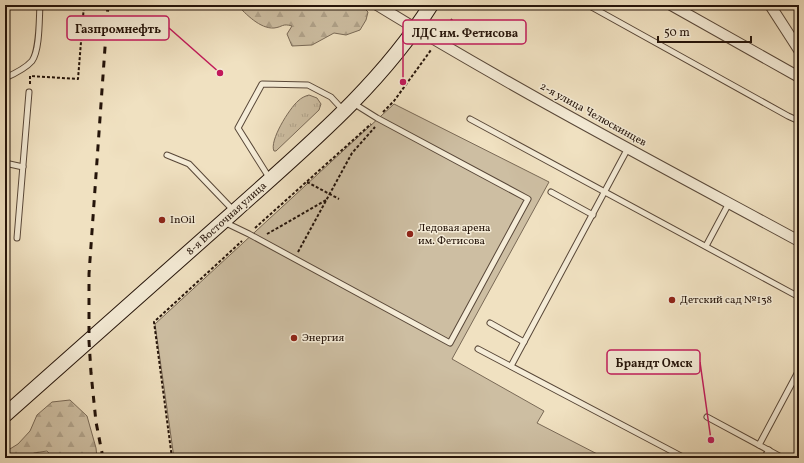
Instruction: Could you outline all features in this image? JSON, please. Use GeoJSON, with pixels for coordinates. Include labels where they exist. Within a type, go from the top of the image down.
{"type":"FeatureCollection","features":[{"type":"Feature","properties":{"kind":"main road","name":"8-я Восточная улица"},"geometry":{"type":"LineString","coordinates":[[5,415],[270,180],[348,106],[383,69],[416,28],[430,5]]}},
{"type":"Feature","properties":{"kind":"street","name":"2-я улица Челюскинцев"},"geometry":{"type":"LineString","coordinates":[[377,5],[437,41],[628,148],[799,241]]}},
{"type":"Feature","properties":{"kind":"street"},"geometry":{"type":"LineString","coordinates":[[671,5],[799,77]]}},
{"type":"Feature","properties":{"kind":"street"},"geometry":{"type":"LineString","coordinates":[[770,5],[799,50]]}},
{"type":"Feature","properties":{"kind":"lane"},"geometry":{"type":"LineString","coordinates":[[5,78],[19,72],[32,61],[37,48],[40,5]]}},
{"type":"Feature","properties":{"kind":"lane"},"geometry":{"type":"LineString","coordinates":[[588,5],[799,121]]}},
{"type":"Feature","properties":{"kind":"lane"},"geometry":{"type":"LineString","coordinates":[[223,222],[249,234],[450,343],[528,199],[379,119],[348,106],[308,85],[262,84],[238,128],[270,180]]}},
{"type":"Feature","properties":{"kind":"lane"},"geometry":{"type":"LineString","coordinates":[[17,238],[30,92]]}},
{"type":"Feature","properties":{"kind":"lane"},"geometry":{"type":"LineString","coordinates":[[470,119],[799,297]]}},
{"type":"Feature","properties":{"kind":"lane"},"geometry":{"type":"LineString","coordinates":[[511,366],[628,148]]}},
{"type":"Feature","properties":{"kind":"lane"},"geometry":{"type":"LineString","coordinates":[[167,155],[189,164],[235,211]]}},
{"type":"Feature","properties":{"kind":"lane"},"geometry":{"type":"LineString","coordinates":[[5,163],[23,167]]}},
{"type":"Feature","properties":{"kind":"lane"},"geometry":{"type":"LineString","coordinates":[[551,192],[593,215]]}},
{"type":"Feature","properties":{"kind":"lane"},"geometry":{"type":"LineString","coordinates":[[706,246],[729,203]]}},
{"type":"Feature","properties":{"kind":"lane"},"geometry":{"type":"LineString","coordinates":[[490,323],[524,342]]}},
{"type":"Feature","properties":{"kind":"lane"},"geometry":{"type":"LineString","coordinates":[[478,349],[681,456],[682,458]]}},
{"type":"Feature","properties":{"kind":"lane"},"geometry":{"type":"LineString","coordinates":[[759,445],[799,370]]}},
{"type":"Feature","properties":{"kind":"lane"},"geometry":{"type":"LineString","coordinates":[[707,417],[783,458]]}},
{"type":"Feature","properties":{"kind":"lane"},"geometry":{"type":"LineString","coordinates":[[764,458],[768,450]]}},
{"type":"Feature","properties":{"kind":"path"},"geometry":{"type":"LineString","coordinates":[[30,92],[30,76],[78,79],[84,5]]}},
{"type":"Feature","properties":{"kind":"path"},"geometry":{"type":"LineString","coordinates":[[294,259],[352,153],[394,101],[452,18]]}},
{"type":"Feature","properties":{"kind":"path"},"geometry":{"type":"LineString","coordinates":[[172,458],[154,322],[249,234],[379,119]]}},
{"type":"Feature","properties":{"kind":"path"},"geometry":{"type":"LineString","coordinates":[[307,182],[339,199]]}},
{"type":"Feature","properties":{"kind":"path"},"geometry":{"type":"LineString","coordinates":[[258,239],[327,200]]}},
{"type":"Feature","properties":{"kind":"green space"},"geometry":{"type":"Polygon","coordinates":[[[237,5],[361,5],[368,12],[366,20],[360,30],[346,35],[334,33],[312,45],[292,46],[287,34],[292,26],[284,25],[277,28],[269,28],[259,24],[237,5]]]}},
{"type":"Feature","properties":{"kind":"green space"},"geometry":{"type":"Polygon","coordinates":[[[309,95],[317,98],[321,104],[319,110],[276,151],[274,151],[274,140],[285,118],[298,101],[309,95]]]}},
{"type":"Feature","properties":{"kind":"green space"},"geometry":{"type":"Polygon","coordinates":[[[394,104],[549,182],[452,359],[544,411],[537,423],[605,458],[174,458],[155,324],[394,104]]]}},
{"type":"Feature","properties":{"kind":"green space"},"geometry":{"type":"Polygon","coordinates":[[[70,400],[87,416],[96,448],[97,458],[53,458],[47,451],[34,453],[26,458],[5,458],[5,452],[18,444],[30,431],[37,415],[52,402],[70,400]]]}},
{"type":"Feature","properties":{"kind":"railway"},"geometry":{"type":"LineString","coordinates":[[103,458],[96,422],[91,373],[89,341],[89,274],[108,5]]}},
{"type":"Feature","properties":{"kind":"place","name":"Газпромнефть"},"geometry":{"type":"Point","coordinates":[220,73]}},
{"type":"Feature","properties":{"kind":"place","name":"ЛДС им. Фетисова"},"geometry":{"type":"Point","coordinates":[403,82]}},
{"type":"Feature","properties":{"kind":"place","name":"InOil"},"geometry":{"type":"Point","coordinates":[162,220]}},
{"type":"Feature","properties":{"kind":"place","name":"Ледовая арена им. Фетисова"},"geometry":{"type":"Point","coordinates":[410,234]}},
{"type":"Feature","properties":{"kind":"place","name":"Детский сад №138"},"geometry":{"type":"Point","coordinates":[672,300]}},
{"type":"Feature","properties":{"kind":"place","name":"Энергия"},"geometry":{"type":"Point","coordinates":[294,338]}},
{"type":"Feature","properties":{"kind":"place","name":"Брандт Омск"},"geometry":{"type":"Point","coordinates":[711,440]}}]}
